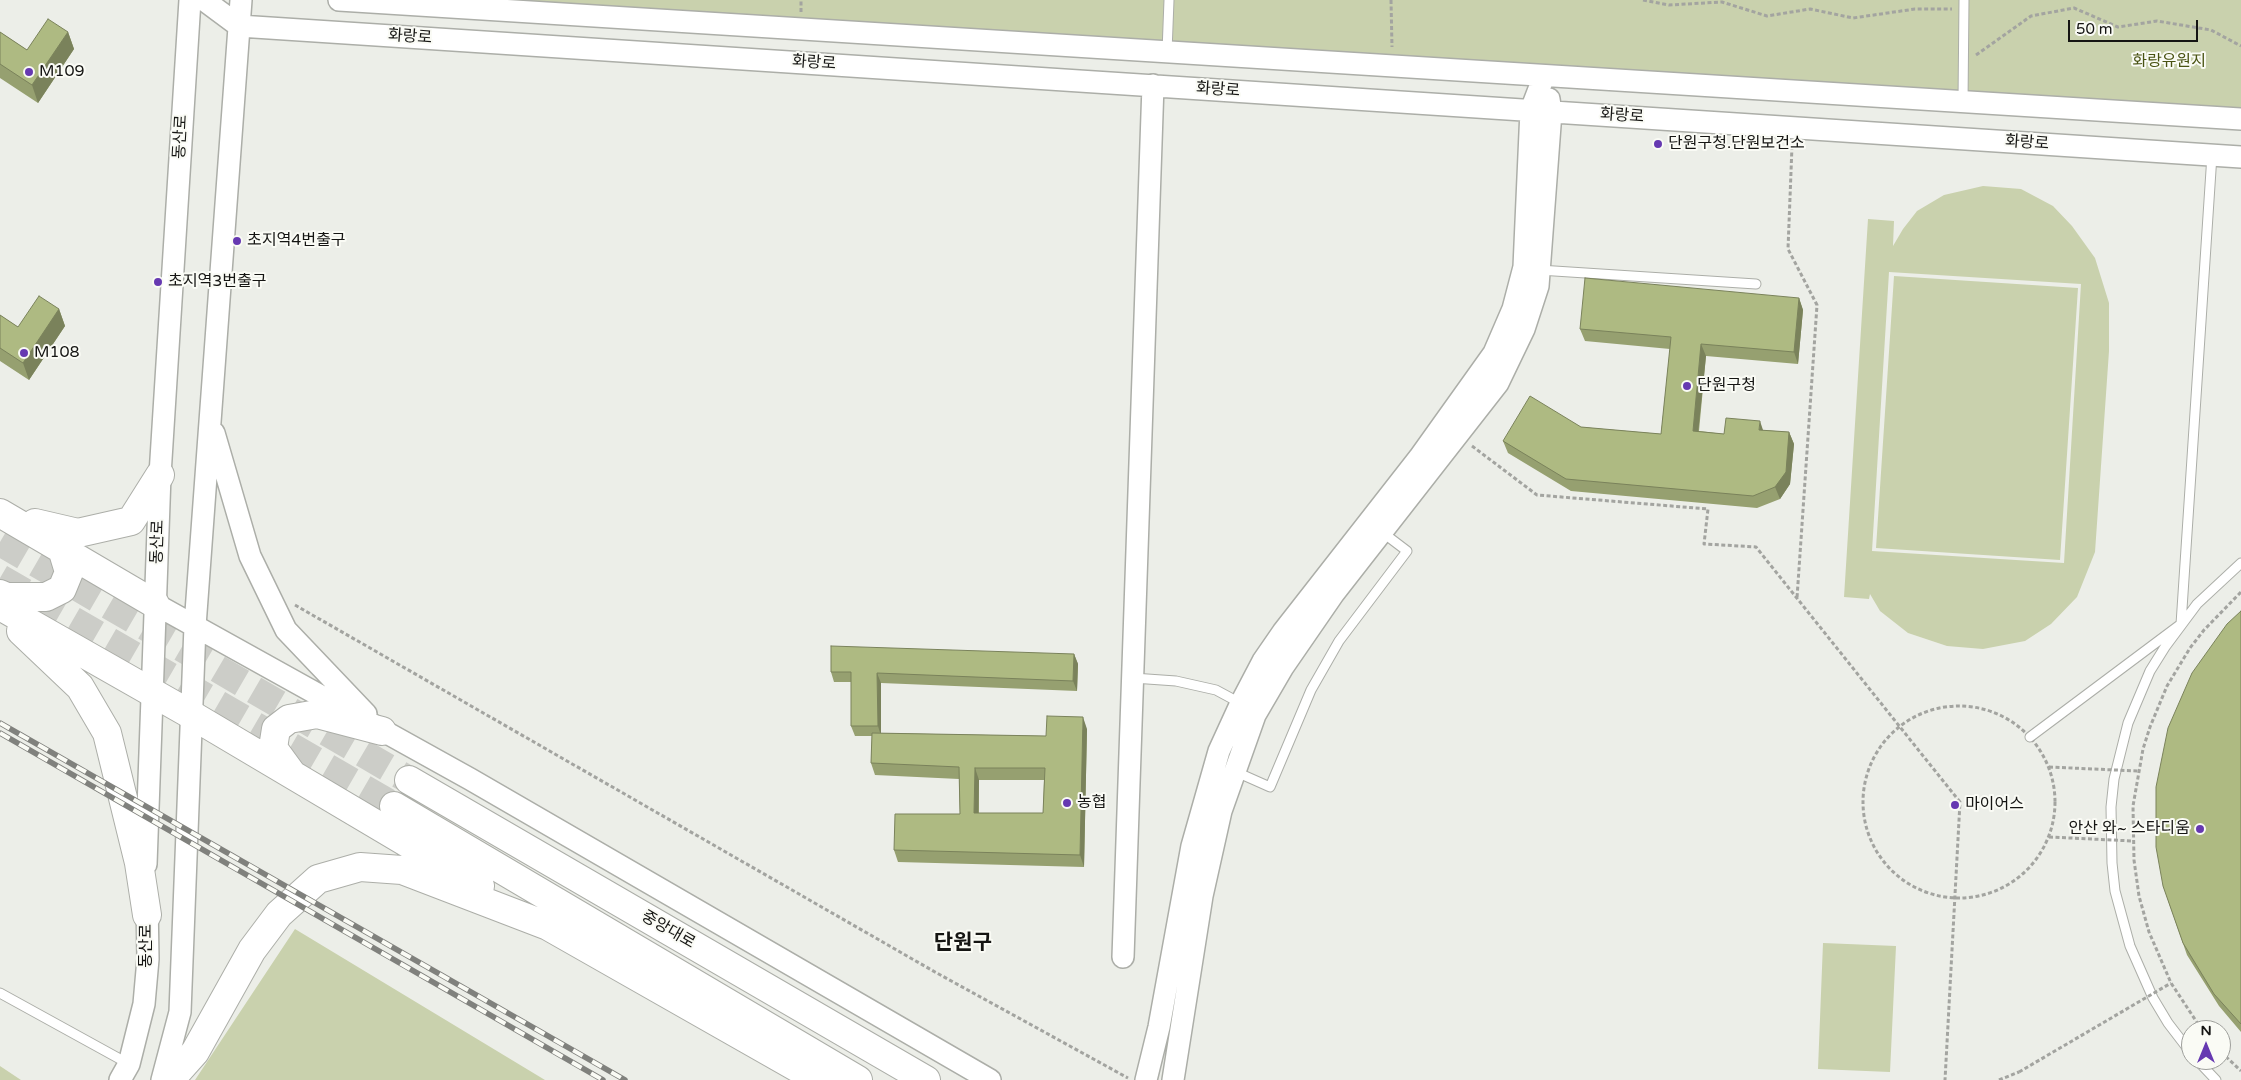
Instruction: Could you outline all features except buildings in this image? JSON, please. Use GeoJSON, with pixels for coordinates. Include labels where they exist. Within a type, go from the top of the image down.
{"type":"FeatureCollection","features":[{"type":"Feature","properties":{"kind":"main road"},"geometry":{"type":"LineString","coordinates":[[5,515],[78,533],[131,521],[160,475]]}},
{"type":"Feature","properties":{"kind":"main road"},"geometry":{"type":"LineString","coordinates":[[5,515],[155,604]]}},
{"type":"Feature","properties":{"kind":"main road"},"geometry":{"type":"LineString","coordinates":[[0,594],[7,597],[46,597],[62,589],[70,572],[62,549]]}},
{"type":"Feature","properties":{"kind":"main road"},"geometry":{"type":"LineString","coordinates":[[0,606],[190,714],[548,926],[819,1080]]}},
{"type":"Feature","properties":{"kind":"main road"},"geometry":{"type":"LineString","coordinates":[[0,616],[30,638],[80,687],[107,733],[139,862],[147,915]]}},
{"type":"Feature","properties":{"kind":"main road"},"geometry":{"type":"LineString","coordinates":[[294,777],[273,748],[276,729],[288,719],[317,714],[382,731]]}},
{"type":"Feature","properties":{"kind":"main road","name":"중앙대로"},"geometry":{"type":"LineString","coordinates":[[409,780],[926,1080]]}},
{"type":"Feature","properties":{"kind":"main road","name":"중앙대로"},"geometry":{"type":"LineString","coordinates":[[394,806],[858,1080]]}},
{"type":"Feature","properties":{"kind":"main road"},"geometry":{"type":"LineString","coordinates":[[170,1080],[195,1052],[252,950],[279,914],[318,879],[360,868],[402,870],[548,926]]}},
{"type":"Feature","properties":{"kind":"street","name":"동산로"},"geometry":{"type":"LineString","coordinates":[[125,1072],[144,1004],[148,959],[146,835],[160,475],[190,0]]}},
{"type":"Feature","properties":{"kind":"street"},"geometry":{"type":"LineString","coordinates":[[204,0],[239,26]]}},
{"type":"Feature","properties":{"kind":"street"},"geometry":{"type":"LineString","coordinates":[[162,1080],[180,1012],[190,714],[195,626],[240,0]]}},
{"type":"Feature","properties":{"kind":"street","name":"화랑로"},"geometry":{"type":"LineString","coordinates":[[339,0],[2241,120]]}},
{"type":"Feature","properties":{"kind":"street"},"geometry":{"type":"LineString","coordinates":[[442,0],[483,9]]}},
{"type":"Feature","properties":{"kind":"street","name":"화랑로"},"geometry":{"type":"LineString","coordinates":[[239,26],[2241,156]]}},
{"type":"Feature","properties":{"kind":"street"},"geometry":{"type":"LineString","coordinates":[[1173,1080],[1202,896],[1221,811],[1234,771],[1248,709],[1263,662],[1283,632],[1419,458],[1494,352],[1513,309],[1524,268],[1544,76]]}},
{"type":"Feature","properties":{"kind":"street"},"geometry":{"type":"LineString","coordinates":[[1123,957],[1153,86]]}},
{"type":"Feature","properties":{"kind":"street"},"geometry":{"type":"LineString","coordinates":[[1146,1080],[1159,1027],[1192,846],[1219,752],[1248,709],[1282,667],[1334,594],[1498,383],[1524,329],[1538,286],[1541,111]]}},
{"type":"Feature","properties":{"kind":"street"},"geometry":{"type":"LineString","coordinates":[[210,418],[250,556],[286,630],[382,731]]}},
{"type":"Feature","properties":{"kind":"street"},"geometry":{"type":"LineString","coordinates":[[155,604],[470,779],[990,1080]]}},
{"type":"Feature","properties":{"kind":"lane"},"geometry":{"type":"LineString","coordinates":[[1167,52],[1169,0]]}},
{"type":"Feature","properties":{"kind":"lane"},"geometry":{"type":"LineString","coordinates":[[1963,102],[1965,63],[1964,5]]}},
{"type":"Feature","properties":{"kind":"lane"},"geometry":{"type":"LineString","coordinates":[[2030,737],[2181,624],[2212,155]]}},
{"type":"Feature","properties":{"kind":"lane"},"geometry":{"type":"LineString","coordinates":[[1539,270],[1756,284]]}},
{"type":"Feature","properties":{"kind":"lane"},"geometry":{"type":"LineString","coordinates":[[1234,771],[1270,787],[1311,690],[1339,641],[1407,551],[1382,532]]}},
{"type":"Feature","properties":{"kind":"lane"},"geometry":{"type":"LineString","coordinates":[[2181,1040],[2153,998],[2130,946],[2115,892],[2110,835],[2114,779],[2128,723],[2150,671],[2181,624],[2214,586],[2241,564]]}},
{"type":"Feature","properties":{"kind":"lane"},"geometry":{"type":"LineString","coordinates":[[1133,678],[1176,681],[1216,690],[1248,709]]}},
{"type":"Feature","properties":{"kind":"lane"},"geometry":{"type":"LineString","coordinates":[[0,993],[125,1072]]}},
{"type":"Feature","properties":{"kind":"lane"},"geometry":{"type":"LineString","coordinates":[[2206,1070],[2216,1080]]}},
{"type":"Feature","properties":{"kind":"path"},"geometry":{"type":"LineString","coordinates":[[1391,0],[1392,66]]}},
{"type":"Feature","properties":{"kind":"path"},"geometry":{"type":"LineString","coordinates":[[1643,0],[1669,5],[1722,2],[1767,16],[1810,8],[1853,18],[1915,9],[1964,5]]}},
{"type":"Feature","properties":{"kind":"path"},"geometry":{"type":"LineString","coordinates":[[1965,63],[2031,16],[2074,8],[2118,27],[2157,21],[2211,30],[2241,46]]}},
{"type":"Feature","properties":{"kind":"path"},"geometry":{"type":"LineString","coordinates":[[1792,127],[1788,249],[1817,305],[1797,598]]}},
{"type":"Feature","properties":{"kind":"path"},"geometry":{"type":"LineString","coordinates":[[1458,435],[1537,495],[1708,509],[1704,544],[1756,547],[1960,802],[1945,1080]]}},
{"type":"Feature","properties":{"kind":"path"},"geometry":{"type":"LineString","coordinates":[[266,588],[927,967],[1131,1080]]}},
{"type":"Feature","properties":{"kind":"path"},"geometry":{"type":"LineString","coordinates":[[2195,1020],[2171,983],[2155,949],[2143,914],[2136,878],[2132,841],[2134,806],[2138,770],[2155,713],[2178,667],[2204,630],[2241,592]]}},
{"type":"Feature","properties":{"kind":"path"},"geometry":{"type":"LineString","coordinates":[[1952,707],[1967,707],[1994,713],[2007,719],[2030,737],[2044,756],[2049,767],[2055,795],[2053,823],[2049,837],[2034,862],[2012,882],[1984,894],[1955,898],[1926,892],[1901,878],[1881,857],[1868,831],[1863,803],[1868,774],[1880,748],[1900,727],[1925,713],[1952,707]]}},
{"type":"Feature","properties":{"kind":"path"},"geometry":{"type":"LineString","coordinates":[[2049,767],[2138,770]]}},
{"type":"Feature","properties":{"kind":"path"},"geometry":{"type":"LineString","coordinates":[[2049,837],[2132,841]]}},
{"type":"Feature","properties":{"kind":"path"},"geometry":{"type":"LineString","coordinates":[[1999,1080],[2019,1072],[2171,983]]}},
{"type":"Feature","properties":{"kind":"path"},"geometry":{"type":"LineString","coordinates":[[2231,1062],[2241,1071]]}},
{"type":"Feature","properties":{"kind":"green space","name":"화랑유원지"},"geometry":{"type":"Polygon","coordinates":[[[452,0],[2241,0],[2241,130],[477,8],[452,0]]]}},
{"type":"Feature","properties":{"kind":"green space"},"geometry":{"type":"Polygon","coordinates":[[[1983,186],[2021,189],[2053,206],[2072,226],[2095,258],[2109,303],[2109,351],[2095,552],[2077,597],[2051,624],[2025,641],[1983,649],[1947,646],[1908,633],[1880,611],[1870,594],[1869,599],[1844,597],[1868,219],[1894,221],[1893,246],[1917,211],[1944,195],[1983,186]],[[1889,272],[1872,551],[2064,563],[2081,284],[1889,272]]]}},
{"type":"Feature","properties":{"kind":"green space"},"geometry":{"type":"Polygon","coordinates":[[[1894,276],[2078,288],[2060,560],[1876,548],[1894,276]]]}},
{"type":"Feature","properties":{"kind":"green space"},"geometry":{"type":"Polygon","coordinates":[[[295,929],[545,1080],[195,1080],[295,929]]]}},
{"type":"Feature","properties":{"kind":"green space"},"geometry":{"type":"Polygon","coordinates":[[[1823,943],[1896,946],[1890,1072],[1818,1069],[1823,943]]]}},
{"type":"Feature","properties":{"kind":"green space"},"geometry":{"type":"Polygon","coordinates":[[[0,1066],[21,1080],[0,1080],[0,1066]]]}},
{"type":"Feature","properties":{"kind":"tunnel"},"geometry":{"type":"LineString","coordinates":[[0,542],[409,780]]}},
{"type":"Feature","properties":{"kind":"tunnel"},"geometry":{"type":"LineString","coordinates":[[0,578],[394,806]]}},
{"type":"Feature","properties":{"kind":"railway"},"geometry":{"type":"LineString","coordinates":[[0,723],[625,1080]]}},
{"type":"Feature","properties":{"kind":"railway"},"geometry":{"type":"LineString","coordinates":[[0,733],[603,1080]]}},
{"type":"Feature","properties":{"kind":"place","name":"M109"},"geometry":{"type":"Point","coordinates":[29,72]}},
{"type":"Feature","properties":{"kind":"place","name":"단원구청.단원보건소"},"geometry":{"type":"Point","coordinates":[1658,144]}},
{"type":"Feature","properties":{"kind":"place","name":"초지역4번출구"},"geometry":{"type":"Point","coordinates":[237,241]}},
{"type":"Feature","properties":{"kind":"place","name":"초지역3번출구"},"geometry":{"type":"Point","coordinates":[158,282]}},
{"type":"Feature","properties":{"kind":"place","name":"M108"},"geometry":{"type":"Point","coordinates":[24,353]}},
{"type":"Feature","properties":{"kind":"place","name":"단원구청"},"geometry":{"type":"Point","coordinates":[1687,386]}},
{"type":"Feature","properties":{"kind":"place","name":"농협"},"geometry":{"type":"Point","coordinates":[1067,803]}},
{"type":"Feature","properties":{"kind":"place","name":"마이어스"},"geometry":{"type":"Point","coordinates":[1955,805]}},
{"type":"Feature","properties":{"kind":"place","name":"안산 와~ 스타디움"},"geometry":{"type":"Point","coordinates":[2200,829]}},
{"type":"Feature","properties":{"kind":"district","name":"단원구"},"geometry":{"type":"Point","coordinates":[963,943]}}]}
